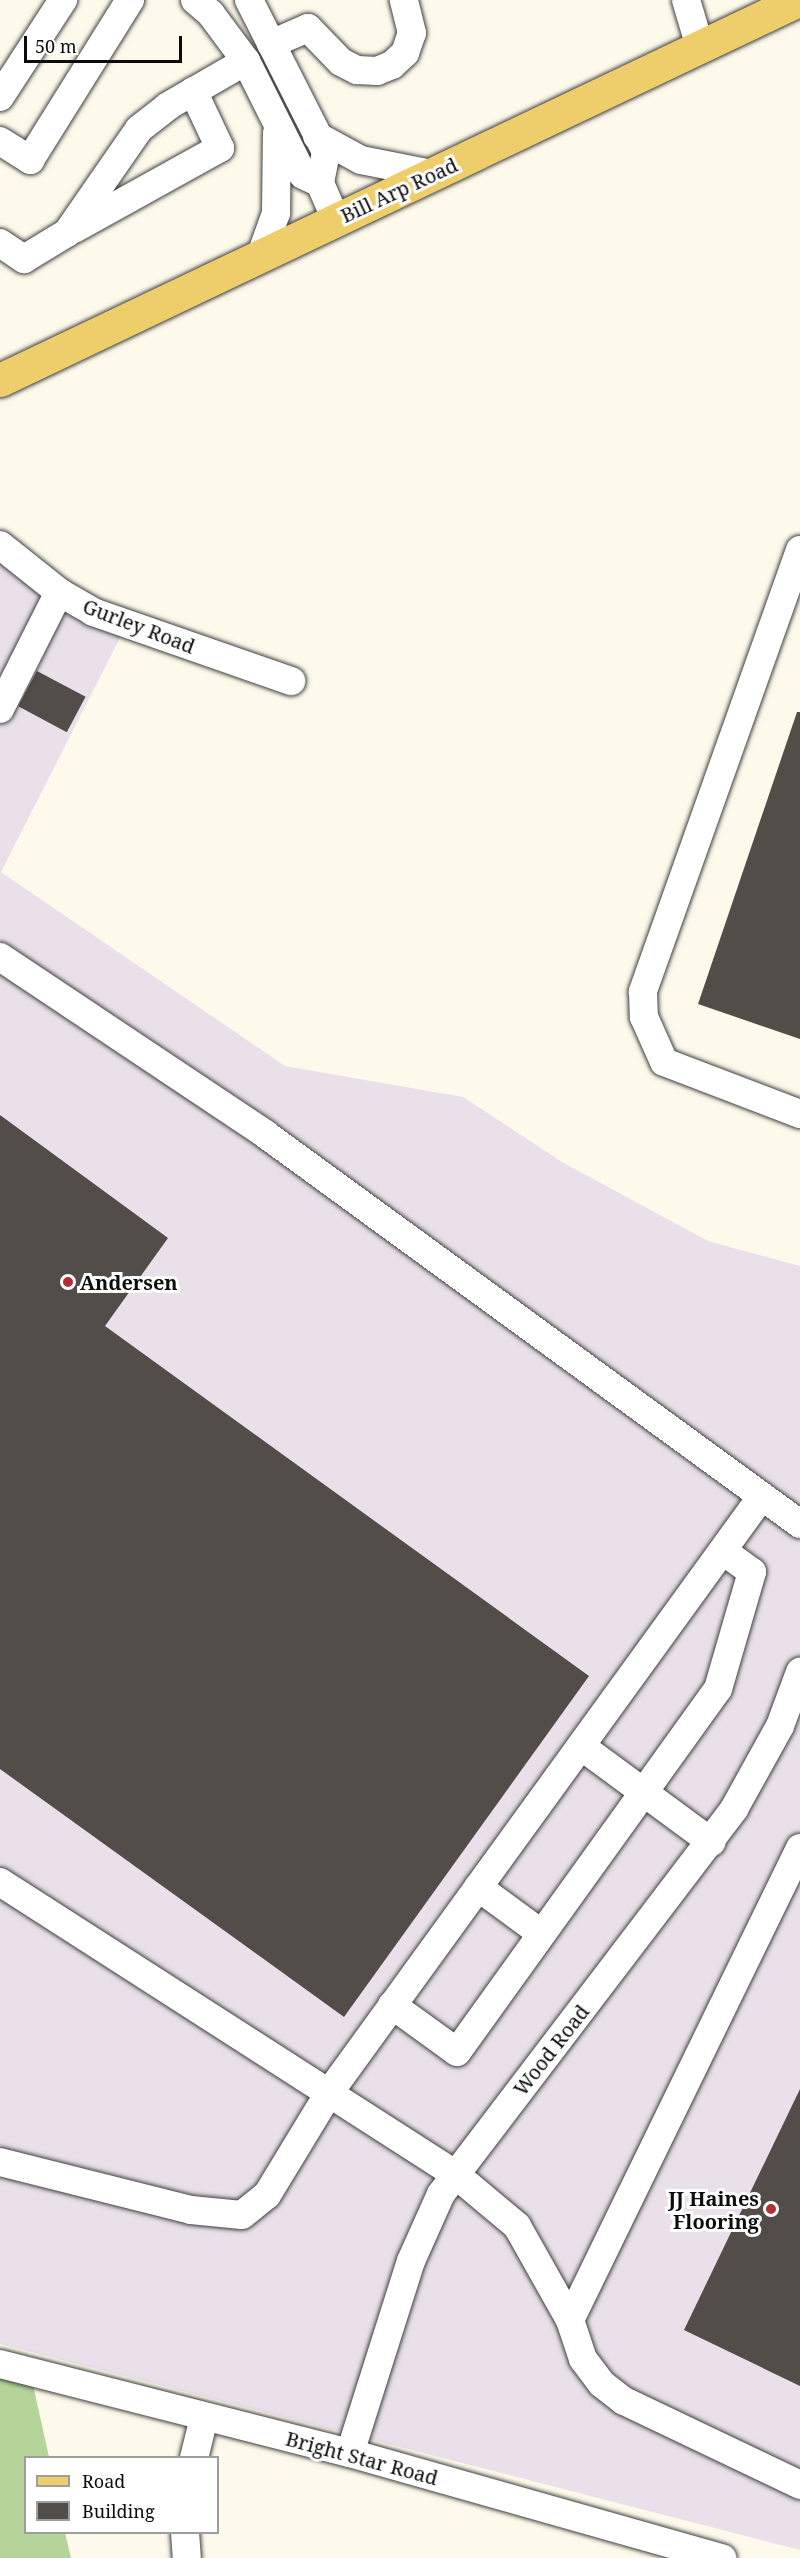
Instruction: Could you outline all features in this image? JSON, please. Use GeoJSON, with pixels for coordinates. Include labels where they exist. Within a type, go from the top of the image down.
{"type":"FeatureCollection","features":[{"type":"Feature","properties":{"kind":"main road","name":"Bill Arp Road"},"geometry":{"type":"LineString","coordinates":[[0,380],[798,0]]}},
{"type":"Feature","properties":{"kind":"street"},"geometry":{"type":"LineString","coordinates":[[0,97],[63,0]]}},
{"type":"Feature","properties":{"kind":"street"},"geometry":{"type":"LineString","coordinates":[[0,141],[30,160],[130,0]]}},
{"type":"Feature","properties":{"kind":"street"},"geometry":{"type":"LineString","coordinates":[[195,0],[211,14],[246,61],[303,175],[320,183]]}},
{"type":"Feature","properties":{"kind":"street"},"geometry":{"type":"LineString","coordinates":[[249,0],[326,152],[320,183],[336,220]]}},
{"type":"Feature","properties":{"kind":"street"},"geometry":{"type":"LineString","coordinates":[[271,44],[308,28],[341,62],[357,70],[377,71],[392,65],[405,53],[412,33],[404,0]]}},
{"type":"Feature","properties":{"kind":"street"},"geometry":{"type":"LineString","coordinates":[[687,0],[700,47]]}},
{"type":"Feature","properties":{"kind":"street"},"geometry":{"type":"LineString","coordinates":[[67,233],[139,129],[193,91],[246,61]]}},
{"type":"Feature","properties":{"kind":"street"},"geometry":{"type":"LineString","coordinates":[[0,243],[12,266],[220,148],[193,91]]}},
{"type":"Feature","properties":{"kind":"street"},"geometry":{"type":"LineString","coordinates":[[261,255],[276,213],[279,185],[277,122]]}},
{"type":"Feature","properties":{"kind":"street"},"geometry":{"type":"LineString","coordinates":[[317,136],[361,160],[432,174]]}},
{"type":"Feature","properties":{"kind":"street","name":"Gurley Road"},"geometry":{"type":"LineString","coordinates":[[0,545],[59,592],[93,612],[291,681]]}},
{"type":"Feature","properties":{"kind":"street"},"geometry":{"type":"LineString","coordinates":[[800,550],[643,992],[644,1017],[664,1062],[800,1114]]}},
{"type":"Feature","properties":{"kind":"street"},"geometry":{"type":"LineString","coordinates":[[0,709],[59,592]]}},
{"type":"Feature","properties":{"kind":"street"},"geometry":{"type":"LineString","coordinates":[[0,957],[265,1134],[800,1524]]}},
{"type":"Feature","properties":{"kind":"street"},"geometry":{"type":"LineString","coordinates":[[0,2162],[191,2210],[242,2215],[267,2195],[329,2093],[762,1496]]}},
{"type":"Feature","properties":{"kind":"street"},"geometry":{"type":"LineString","coordinates":[[392,2005],[457,2052],[718,1689],[752,1572],[723,1551]]}},
{"type":"Feature","properties":{"kind":"street","name":"Wood Road"},"geometry":{"type":"LineString","coordinates":[[350,2453],[411,2261],[441,2194],[734,1809],[780,1726],[800,1672]]}},
{"type":"Feature","properties":{"kind":"street"},"geometry":{"type":"LineString","coordinates":[[581,1746],[711,1842]]}},
{"type":"Feature","properties":{"kind":"street"},"geometry":{"type":"LineString","coordinates":[[570,2320],[800,1848]]}},
{"type":"Feature","properties":{"kind":"street"},"geometry":{"type":"LineString","coordinates":[[0,1882],[455,2174],[517,2226],[570,2320],[583,2359],[602,2384],[624,2402],[800,2485]]}},
{"type":"Feature","properties":{"kind":"street"},"geometry":{"type":"LineString","coordinates":[[478,1887],[542,1934]]}},
{"type":"Feature","properties":{"kind":"street","name":"Bright Star Road"},"geometry":{"type":"LineString","coordinates":[[0,2364],[204,2418],[350,2453],[722,2558]]}},
{"type":"Feature","properties":{"kind":"street"},"geometry":{"type":"LineString","coordinates":[[194,2456],[204,2418]]}},
{"type":"Feature","properties":{"kind":"street"},"geometry":{"type":"LineString","coordinates":[[185,2534],[187,2558]]}},
{"type":"Feature","properties":{"kind":"shaded area"},"geometry":{"type":"Polygon","coordinates":[[[0,545],[127,624],[1,872],[285,1066],[463,1097],[562,1162],[708,1241],[800,1266],[800,2550],[0,2344],[0,545]]]}},
{"type":"Feature","properties":{"kind":"green space"},"geometry":{"type":"Polygon","coordinates":[[[0,2364],[30,2371],[49,2456],[24,2456],[24,2534],[65,2534],[71,2558],[0,2558],[0,2364]]]}},
{"type":"Feature","properties":{"kind":"building"},"geometry":{"type":"Polygon","coordinates":[[[37,671],[86,697],[67,732],[18,706],[37,671]]]}},
{"type":"Feature","properties":{"kind":"building"},"geometry":{"type":"Polygon","coordinates":[[[797,712],[800,712],[800,1039],[698,1004],[797,712]]]}},
{"type":"Feature","properties":{"kind":"building"},"geometry":{"type":"Polygon","coordinates":[[[0,1115],[168,1238],[105,1326],[589,1676],[344,2017],[0,1769],[0,1115]]]}},
{"type":"Feature","properties":{"kind":"building","name":"JJ Haines Flooring"},"geometry":{"type":"Polygon","coordinates":[[[800,2089],[800,2386],[684,2330],[800,2089]]]}},
{"type":"Feature","properties":{"kind":"place","name":"Andersen"},"geometry":{"type":"Point","coordinates":[68,1282]}},
{"type":"Feature","properties":{"kind":"place","name":"JJ Haines Flooring"},"geometry":{"type":"Point","coordinates":[771,2209]}}]}
